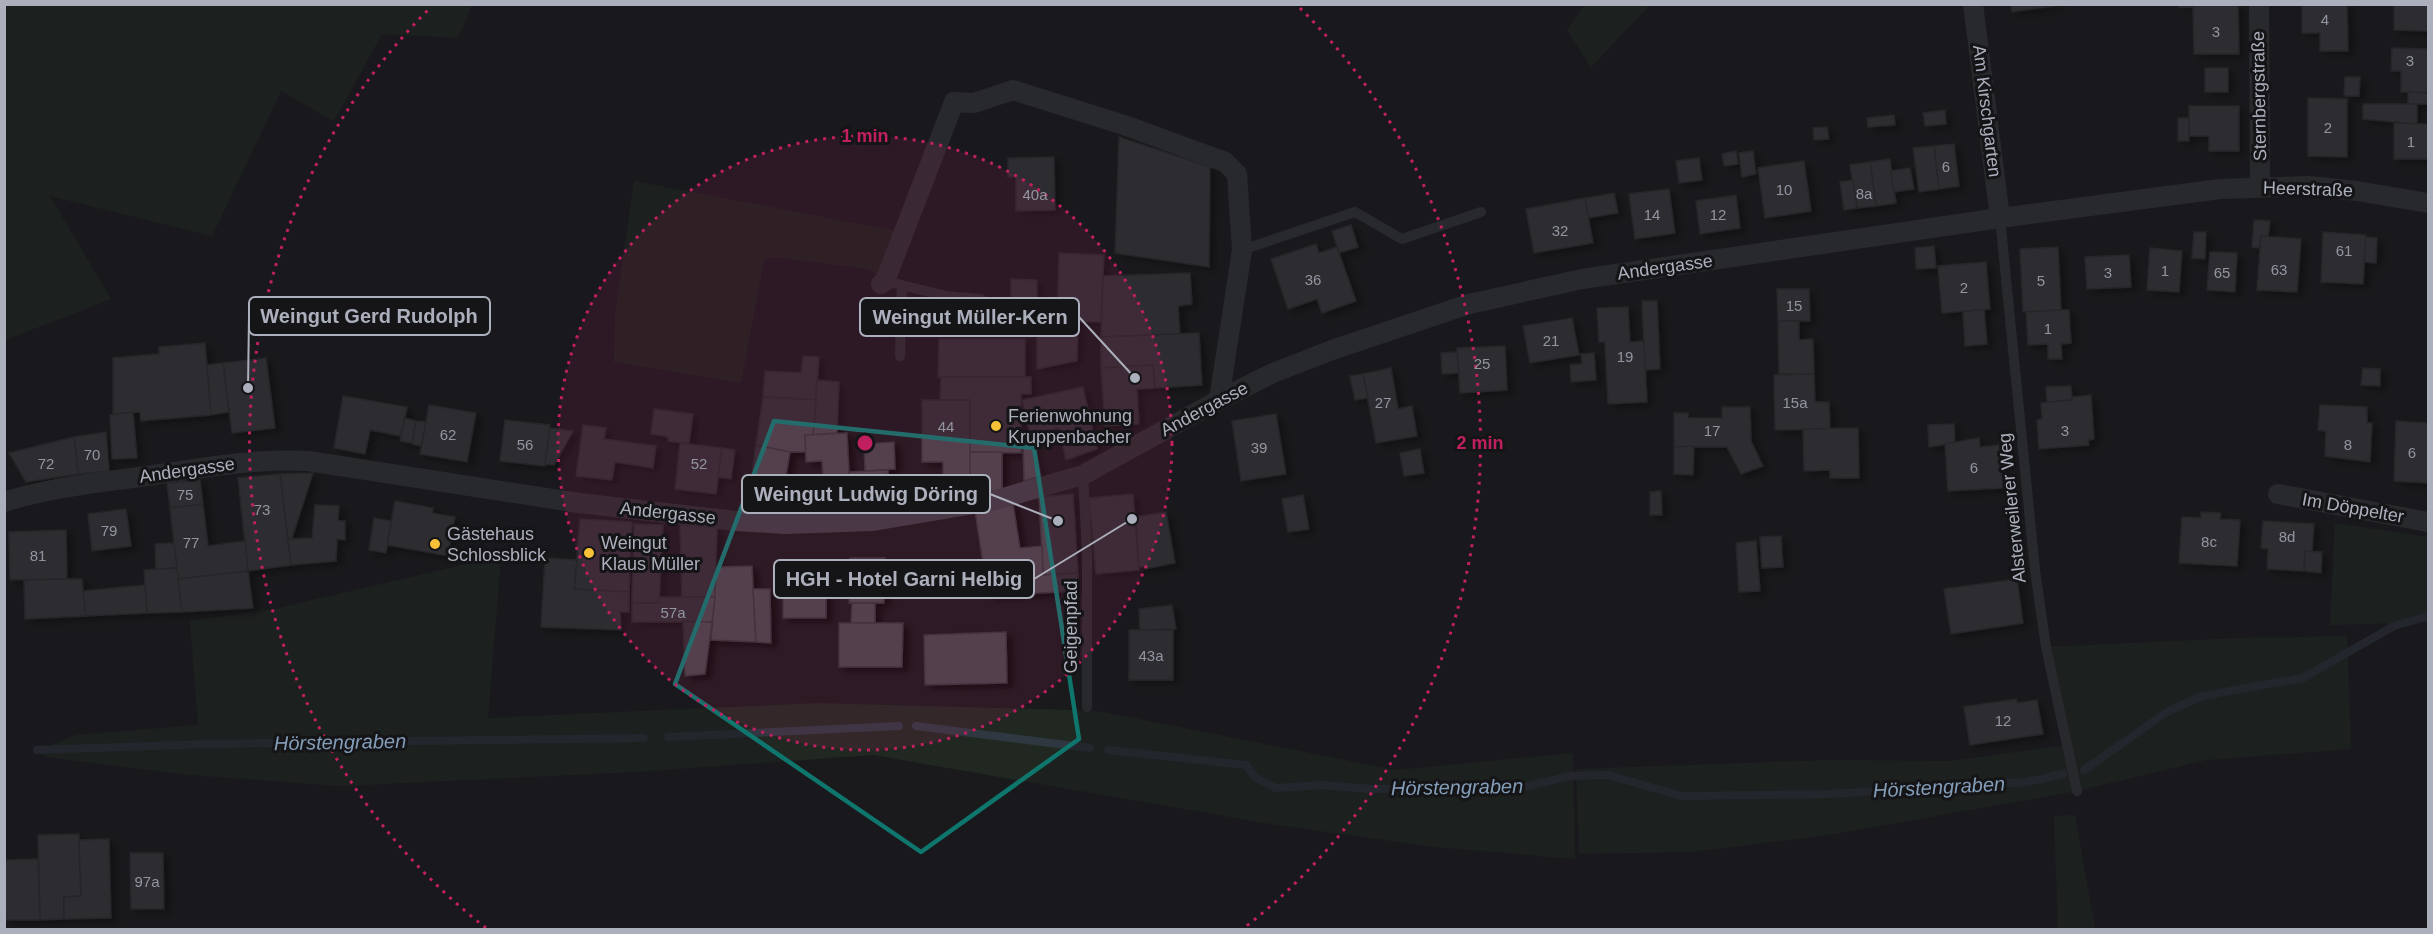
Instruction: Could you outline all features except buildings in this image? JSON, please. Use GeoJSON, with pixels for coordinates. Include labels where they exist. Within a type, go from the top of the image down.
{"type":"FeatureCollection","features":[{"type":"Feature","properties":{"kind":"street","name":"Am Kirschgarten"},"geometry":{"type":"LineString","coordinates":[[1973,4],[2000,218]]}},
{"type":"Feature","properties":{"kind":"street","name":"Sternbergstraße"},"geometry":{"type":"LineString","coordinates":[[2259,4],[2260,187]]}},
{"type":"Feature","properties":{"kind":"street"},"geometry":{"type":"LineString","coordinates":[[889,284],[954,102],[974,103],[1013,90],[1124,125],[1225,162],[1236,174],[1242,250],[1219,400]]}},
{"type":"Feature","properties":{"kind":"street","name":"Heerstraße"},"geometry":{"type":"LineString","coordinates":[[2187,194],[2260,187],[2309,186],[2357,191],[2428,203]]}},
{"type":"Feature","properties":{"kind":"street","name":"Andergasse"},"geometry":{"type":"LineString","coordinates":[[4,502],[67,487],[226,464],[285,460],[308,461],[590,504],[736,520],[829,524],[873,520],[992,501],[1083,475],[1273,373],[1332,350],[1469,304],[1582,279],[2000,218],[2187,194]]}},
{"type":"Feature","properties":{"kind":"street","name":"Im Döppelter"},"geometry":{"type":"LineString","coordinates":[[2278,494],[2428,522]]}},
{"type":"Feature","properties":{"kind":"lane"},"geometry":{"type":"LineString","coordinates":[[1242,250],[1355,212],[1402,239],[1481,212]]}},
{"type":"Feature","properties":{"kind":"lane","name":"Alsterweilerer Weg"},"geometry":{"type":"LineString","coordinates":[[2000,218],[2035,570],[2046,646],[2077,791]]}},
{"type":"Feature","properties":{"kind":"lane"},"geometry":{"type":"LineString","coordinates":[[900,356],[889,284],[945,296],[981,299]]}},
{"type":"Feature","properties":{"kind":"lane","name":"Geigenpfad"},"geometry":{"type":"LineString","coordinates":[[1083,475],[1087,554],[1087,707]]}},
{"type":"Feature","properties":{"kind":"highlighted area"},"geometry":{"type":"Polygon","coordinates":[[[774,421],[1034,448],[1079,739],[921,852],[675,684],[774,421]]]}},
{"type":"Feature","properties":{"kind":"shaded area"},"geometry":{"type":"Polygon","coordinates":[[[5,4],[472,5],[458,38],[382,34],[334,121],[281,91],[212,236],[50,196],[111,299],[5,340],[5,4]]]}},
{"type":"Feature","properties":{"kind":"shaded area"},"geometry":{"type":"Polygon","coordinates":[[[1584,5],[1650,5],[1591,67],[1567,30],[1584,5]]]}},
{"type":"Feature","properties":{"kind":"shaded area"},"geometry":{"type":"Polygon","coordinates":[[[634,181],[902,232],[885,281],[869,269],[774,257],[764,260],[741,383],[614,362],[615,315],[634,181]]]}},
{"type":"Feature","properties":{"kind":"shaded area"},"geometry":{"type":"Polygon","coordinates":[[[2335,523],[2428,537],[2428,622],[2330,625],[2335,523]]]}},
{"type":"Feature","properties":{"kind":"shaded area"},"geometry":{"type":"Polygon","coordinates":[[[501,556],[488,718],[819,703],[1072,710],[1103,712],[1396,770],[1573,753],[1575,859],[1435,847],[1276,825],[873,755],[634,772],[341,786],[190,775],[45,757],[37,750],[77,735],[198,725],[190,621],[274,609],[501,556]]]}},
{"type":"Feature","properties":{"kind":"shaded area"},"geometry":{"type":"Polygon","coordinates":[[[2347,636],[2351,749],[2206,760],[2077,791],[1829,835],[1692,852],[1579,854],[1576,769],[1829,760],[1950,761],[2067,745],[2046,647],[2240,638],[2347,636]]]}},
{"type":"Feature","properties":{"kind":"shaded area"},"geometry":{"type":"Polygon","coordinates":[[[2075,815],[2095,929],[2058,929],[2054,816],[2075,815]]]}},
{"type":"Feature","properties":{"kind":"waterway","name":"Hörstengraben"},"geometry":{"type":"LineString","coordinates":[[2084,770],[2167,712],[2202,696],[2303,678],[2394,626],[2428,616]]}},
{"type":"Feature","properties":{"kind":"waterway","name":"Hörstengraben"},"geometry":{"type":"LineString","coordinates":[[668,737],[899,726]]}},
{"type":"Feature","properties":{"kind":"waterway","name":"Hörstengraben"},"geometry":{"type":"LineString","coordinates":[[916,726],[1090,748]]}},
{"type":"Feature","properties":{"kind":"waterway","name":"Hörstengraben"},"geometry":{"type":"LineString","coordinates":[[37,750],[208,744],[644,738]]}},
{"type":"Feature","properties":{"kind":"waterway","name":"Hörstengraben"},"geometry":{"type":"LineString","coordinates":[[1108,750],[1246,765],[1255,777],[1276,788],[1323,785],[1371,789],[1519,788],[1570,776],[1608,775],[1681,796],[1830,794],[2027,782],[2063,774]]}},
{"type":"Feature","properties":{"kind":"place","name":"Weingut Müller-Kern"},"geometry":{"type":"Point","coordinates":[1135,378]}},
{"type":"Feature","properties":{"kind":"place","name":"Weingut Gerd Rudolph"},"geometry":{"type":"Point","coordinates":[248,388]}},
{"type":"Feature","properties":{"kind":"place","name":"Ferienwohnung Kruppenbacher"},"geometry":{"type":"Point","coordinates":[996,426]}},
{"type":"Feature","properties":{"kind":"place","name":"HGH - Hotel Garni Helbig"},"geometry":{"type":"Point","coordinates":[1132,519]}},
{"type":"Feature","properties":{"kind":"place","name":"Weingut Ludwig Döring"},"geometry":{"type":"Point","coordinates":[1058,521]}},
{"type":"Feature","properties":{"kind":"place","name":"Gästehaus Schlossblick"},"geometry":{"type":"Point","coordinates":[435,544]}},
{"type":"Feature","properties":{"kind":"place","name":"Weingut Klaus Müller"},"geometry":{"type":"Point","coordinates":[589,553]}}]}
